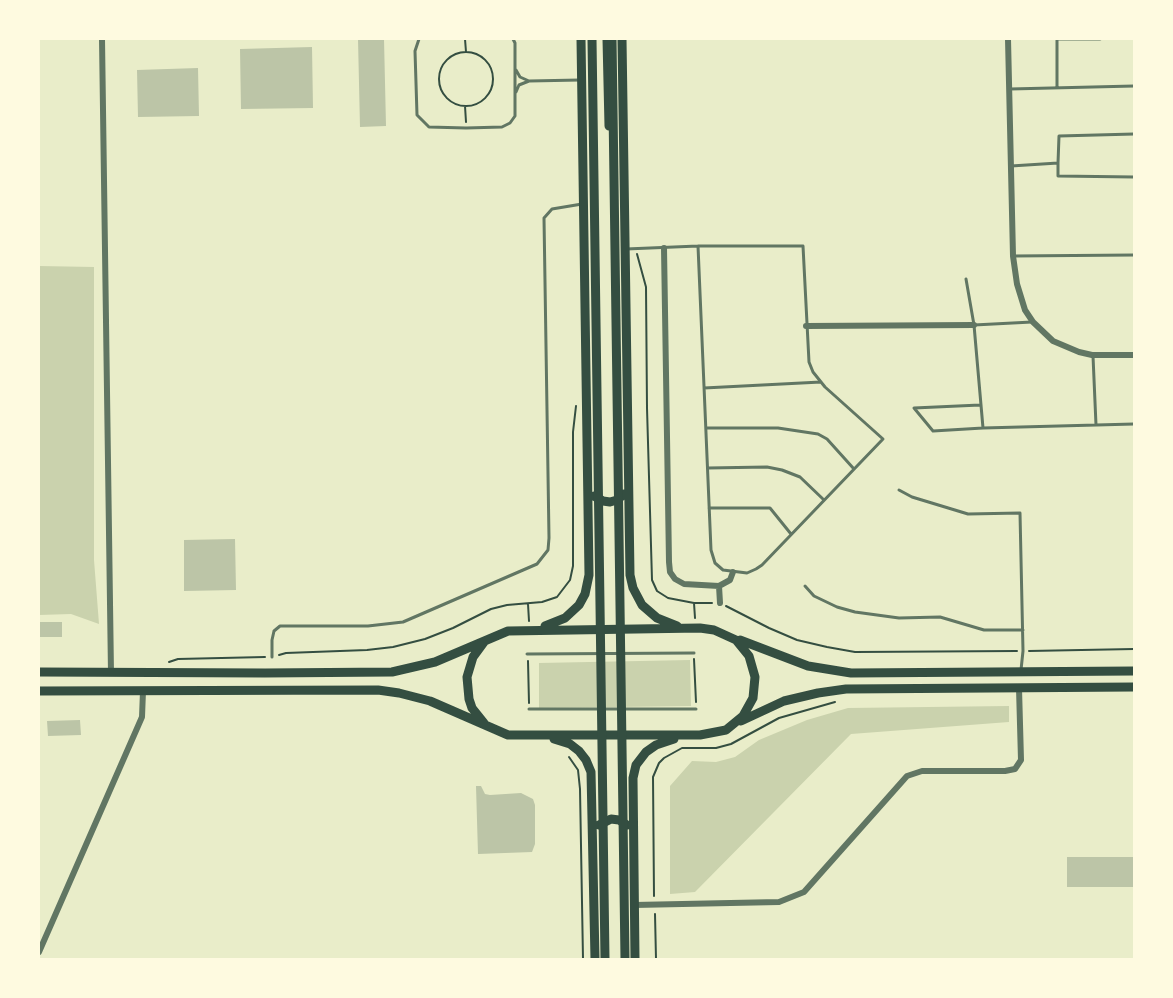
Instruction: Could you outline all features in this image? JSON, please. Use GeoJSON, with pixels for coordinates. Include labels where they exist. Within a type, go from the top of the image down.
{"type":"FeatureCollection","features":[{"type":"Feature","properties":{"kind":"main road"},"geometry":{"type":"LineString","coordinates":[[39,672],[392,672],[435,662],[496,634],[538,628],[559,621],[574,610],[585,594],[589,567],[581,39]]}},
{"type":"Feature","properties":{"kind":"main road"},"geometry":{"type":"LineString","coordinates":[[594,39],[607,959]]}},
{"type":"Feature","properties":{"kind":"main road"},"geometry":{"type":"LineString","coordinates":[[610,39],[623,959]]}},
{"type":"Feature","properties":{"kind":"main road"},"geometry":{"type":"LineString","coordinates":[[622,39],[630,574],[642,605],[657,618],[676,626],[700,628],[726,634],[788,659],[840,672],[1134,671]]}},
{"type":"Feature","properties":{"kind":"main road"},"geometry":{"type":"LineString","coordinates":[[588,483],[596,498],[610,502],[623,495],[628,483]]}},
{"type":"Feature","properties":{"kind":"main road"},"geometry":{"type":"LineString","coordinates":[[522,629],[700,628]]}},
{"type":"Feature","properties":{"kind":"main road"},"geometry":{"type":"LineString","coordinates":[[496,634],[479,648],[469,667],[467,677],[468,699],[472,708],[486,725],[496,731]]}},
{"type":"Feature","properties":{"kind":"main road"},"geometry":{"type":"LineString","coordinates":[[726,634],[736,639],[749,656],[753,666],[755,687],[753,698],[743,716],[726,730]]}},
{"type":"Feature","properties":{"kind":"main road"},"geometry":{"type":"LineString","coordinates":[[522,736],[700,743],[774,705],[806,695],[831,691],[1134,687]]}},
{"type":"Feature","properties":{"kind":"main road"},"geometry":{"type":"LineString","coordinates":[[39,691],[388,691],[439,705],[496,731],[558,740],[570,744],[583,755],[592,779],[595,959]]}},
{"type":"Feature","properties":{"kind":"main road"},"geometry":{"type":"LineString","coordinates":[[635,959],[633,778],[639,760],[646,752],[661,743],[680,737],[700,743]]}},
{"type":"Feature","properties":{"kind":"main road"},"geometry":{"type":"LineString","coordinates":[[593,837],[596,828],[601,823],[615,819],[628,825],[633,837]]}},
{"type":"Feature","properties":{"kind":"street"},"geometry":{"type":"LineString","coordinates":[[102,39],[111,673]]}},
{"type":"Feature","properties":{"kind":"street"},"geometry":{"type":"LineString","coordinates":[[1008,39],[1013,256],[1024,310],[1053,341],[1078,352],[1092,355],[1134,355]]}},
{"type":"Feature","properties":{"kind":"street"},"geometry":{"type":"LineString","coordinates":[[664,248],[670,572],[675,579],[684,584],[719,586],[730,580],[733,572]]}},
{"type":"Feature","properties":{"kind":"street"},"geometry":{"type":"LineString","coordinates":[[806,326],[974,325]]}},
{"type":"Feature","properties":{"kind":"street"},"geometry":{"type":"LineString","coordinates":[[719,586],[720,603]]}},
{"type":"Feature","properties":{"kind":"street"},"geometry":{"type":"LineString","coordinates":[[634,905],[779,902],[804,892],[907,776],[922,771],[1015,769],[1021,760],[1019,688]]}},
{"type":"Feature","properties":{"kind":"street"},"geometry":{"type":"LineString","coordinates":[[39,952],[142,717],[143,691]]}},
{"type":"Feature","properties":{"kind":"lane"},"geometry":{"type":"LineString","coordinates":[[419,39],[415,51],[417,115],[429,127],[466,128],[502,127],[510,123],[515,116],[515,43],[513,39]]}},
{"type":"Feature","properties":{"kind":"lane"},"geometry":{"type":"LineString","coordinates":[[1057,88],[1057,39],[1101,39]]}},
{"type":"Feature","properties":{"kind":"lane"},"geometry":{"type":"LineString","coordinates":[[515,69],[520,77],[529,81]]}},
{"type":"Feature","properties":{"kind":"lane"},"geometry":{"type":"LineString","coordinates":[[515,93],[519,85],[529,81],[582,79]]}},
{"type":"Feature","properties":{"kind":"lane"},"geometry":{"type":"LineString","coordinates":[[1010,89],[1134,86]]}},
{"type":"Feature","properties":{"kind":"lane"},"geometry":{"type":"LineString","coordinates":[[1134,134],[1059,136],[1058,163],[1058,176],[1134,177]]}},
{"type":"Feature","properties":{"kind":"lane"},"geometry":{"type":"LineString","coordinates":[[1011,166],[1058,163]]}},
{"type":"Feature","properties":{"kind":"lane"},"geometry":{"type":"LineString","coordinates":[[272,657],[274,631],[280,626],[368,626],[403,622],[537,564],[548,550],[544,218],[552,209],[584,203]]}},
{"type":"Feature","properties":{"kind":"lane"},"geometry":{"type":"LineString","coordinates":[[625,249],[698,246],[803,246],[809,362],[821,382],[883,439],[756,569],[747,573],[723,570],[715,563],[711,550],[698,246]]}},
{"type":"Feature","properties":{"kind":"lane"},"geometry":{"type":"LineString","coordinates":[[1013,256],[1134,255]]}},
{"type":"Feature","properties":{"kind":"lane"},"geometry":{"type":"LineString","coordinates":[[966,279],[974,325],[983,428]]}},
{"type":"Feature","properties":{"kind":"lane"},"geometry":{"type":"LineString","coordinates":[[974,325],[1033,322]]}},
{"type":"Feature","properties":{"kind":"lane"},"geometry":{"type":"LineString","coordinates":[[1092,355],[1096,424]]}},
{"type":"Feature","properties":{"kind":"lane"},"geometry":{"type":"LineString","coordinates":[[704,388],[821,382]]}},
{"type":"Feature","properties":{"kind":"lane"},"geometry":{"type":"LineString","coordinates":[[981,405],[914,408],[933,431],[1134,424]]}},
{"type":"Feature","properties":{"kind":"lane"},"geometry":{"type":"LineString","coordinates":[[706,428],[778,428],[818,434],[827,439],[854,469]]}},
{"type":"Feature","properties":{"kind":"lane"},"geometry":{"type":"LineString","coordinates":[[707,468],[767,467],[782,470],[800,477],[824,500]]}},
{"type":"Feature","properties":{"kind":"lane"},"geometry":{"type":"LineString","coordinates":[[899,490],[912,497],[968,514],[1020,513],[1023,630],[1021,672]]}},
{"type":"Feature","properties":{"kind":"lane"},"geometry":{"type":"LineString","coordinates":[[709,508],[770,508],[791,534]]}},
{"type":"Feature","properties":{"kind":"lane"},"geometry":{"type":"LineString","coordinates":[[805,586],[814,596],[837,607],[855,612],[899,618],[940,617],[984,630],[1023,630]]}},
{"type":"Feature","properties":{"kind":"lane"},"geometry":{"type":"LineString","coordinates":[[527,654],[694,653]]}},
{"type":"Feature","properties":{"kind":"lane"},"geometry":{"type":"LineString","coordinates":[[529,709],[696,709]]}},
{"type":"Feature","properties":{"kind":"path"},"geometry":{"type":"LineString","coordinates":[[465,39],[466,52]]}},
{"type":"Feature","properties":{"kind":"path"},"geometry":{"type":"LineString","coordinates":[[466,52],[476,54],[487,61],[494,80],[486,98],[475,105],[465,106],[456,105],[445,97],[441,92],[438,79],[446,61],[456,54],[466,52]]}},
{"type":"Feature","properties":{"kind":"path"},"geometry":{"type":"LineString","coordinates":[[465,106],[466,128]]}},
{"type":"Feature","properties":{"kind":"path"},"geometry":{"type":"LineString","coordinates":[[636,250],[646,287],[652,580],[657,591],[668,598],[694,603],[720,603],[797,640],[855,652],[1134,649]]}},
{"type":"Feature","properties":{"kind":"path"},"geometry":{"type":"LineString","coordinates":[[168,663],[178,659],[272,657],[286,653],[393,647],[425,639],[491,609],[542,602],[556,597],[570,580],[573,566],[573,432],[576,399]]}},
{"type":"Feature","properties":{"kind":"path"},"geometry":{"type":"LineString","coordinates":[[694,603],[695,618]]}},
{"type":"Feature","properties":{"kind":"path"},"geometry":{"type":"LineString","coordinates":[[528,604],[529,621]]}},
{"type":"Feature","properties":{"kind":"path"},"geometry":{"type":"LineString","coordinates":[[694,653],[696,709]]}},
{"type":"Feature","properties":{"kind":"path"},"geometry":{"type":"LineString","coordinates":[[527,654],[529,709]]}},
{"type":"Feature","properties":{"kind":"path"},"geometry":{"type":"LineString","coordinates":[[656,959],[653,777],[659,763],[671,753],[682,748],[700,743],[716,748],[731,744],[779,718],[844,700]]}},
{"type":"Feature","properties":{"kind":"path"},"geometry":{"type":"LineString","coordinates":[[565,754],[578,770],[580,789],[584,959]]}},
{"type":"Feature","properties":{"kind":"green space"},"geometry":{"type":"Polygon","coordinates":[[[39,266],[94,267],[94,560],[99,624],[71,614],[39,615],[39,266]]]}},
{"type":"Feature","properties":{"kind":"green space"},"geometry":{"type":"Polygon","coordinates":[[[690,660],[691,706],[539,708],[539,663],[690,660]]]}},
{"type":"Feature","properties":{"kind":"green space"},"geometry":{"type":"Polygon","coordinates":[[[1009,706],[1009,722],[851,734],[695,892],[670,894],[670,786],[692,761],[716,762],[735,757],[759,740],[807,720],[848,708],[1009,706]]]}},
{"type":"Feature","properties":{"kind":"building"},"geometry":{"type":"Polygon","coordinates":[[[358,39],[384,39],[386,126],[360,127],[358,39]]]}},
{"type":"Feature","properties":{"kind":"building"},"geometry":{"type":"Polygon","coordinates":[[[312,47],[313,108],[241,109],[240,49],[312,47]]]}},
{"type":"Feature","properties":{"kind":"building"},"geometry":{"type":"Polygon","coordinates":[[[198,68],[199,116],[138,117],[137,70],[198,68]]]}},
{"type":"Feature","properties":{"kind":"building"},"geometry":{"type":"Polygon","coordinates":[[[235,539],[236,590],[184,591],[184,540],[235,539]]]}},
{"type":"Feature","properties":{"kind":"building"},"geometry":{"type":"Polygon","coordinates":[[[39,622],[62,622],[62,637],[39,637],[39,622]]]}},
{"type":"Feature","properties":{"kind":"building"},"geometry":{"type":"Polygon","coordinates":[[[80,720],[81,735],[48,736],[47,721],[80,720]]]}},
{"type":"Feature","properties":{"kind":"building"},"geometry":{"type":"Polygon","coordinates":[[[476,786],[481,786],[485,794],[521,793],[533,799],[535,844],[532,852],[478,854],[476,786]]]}},
{"type":"Feature","properties":{"kind":"building"},"geometry":{"type":"Polygon","coordinates":[[[1067,857],[1134,857],[1134,887],[1067,887],[1067,857]]]}}]}
